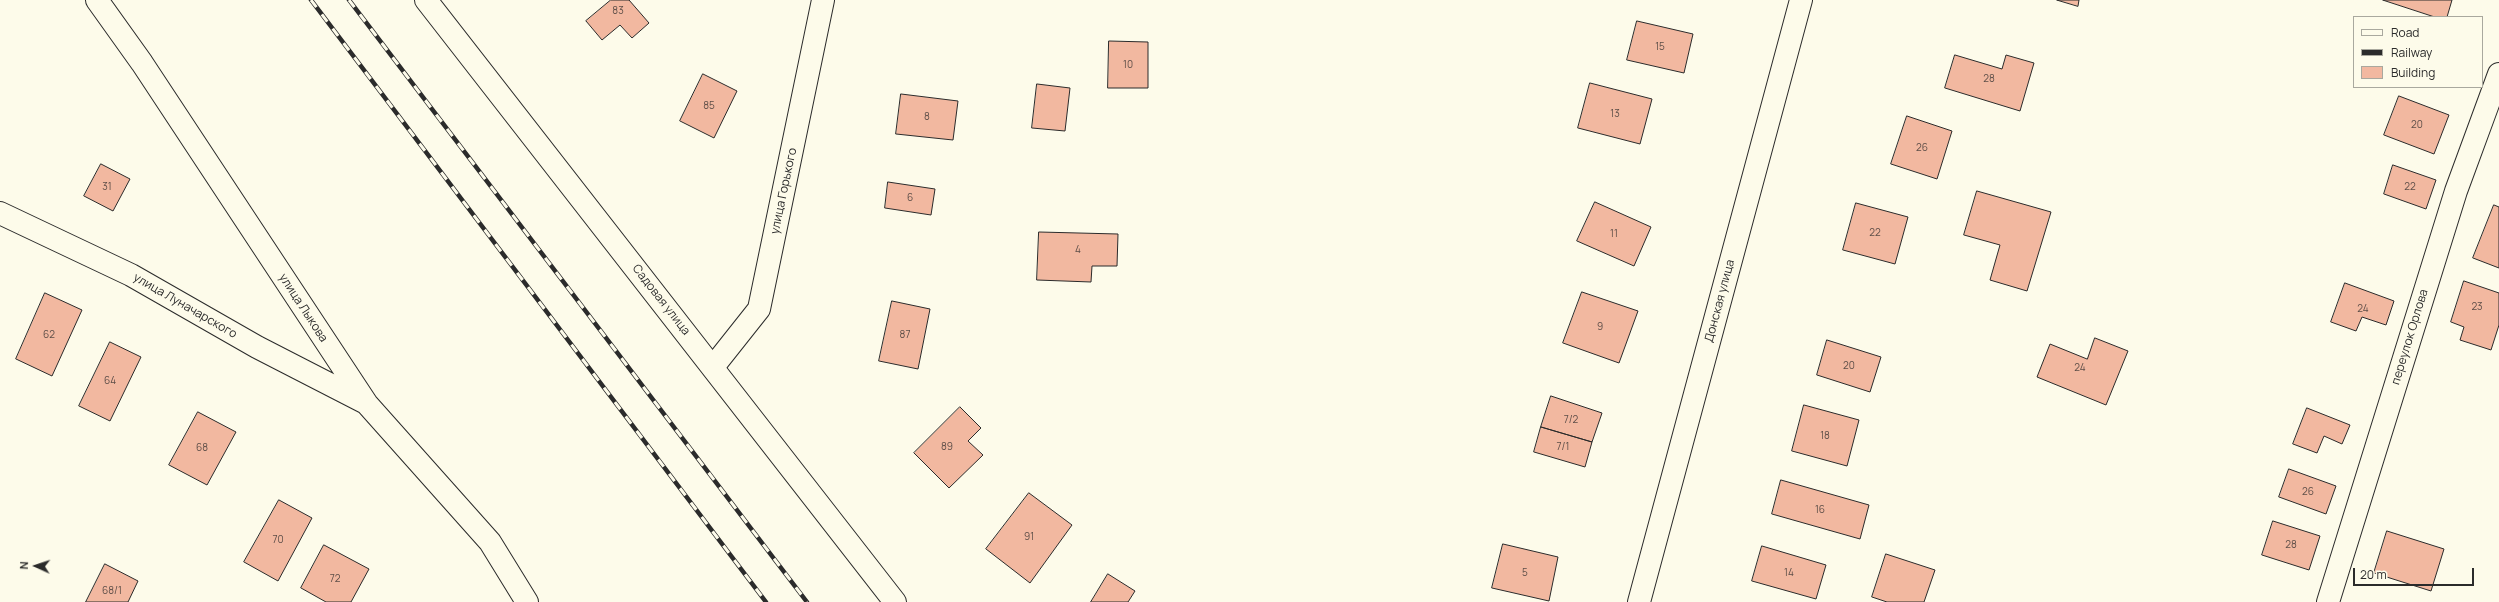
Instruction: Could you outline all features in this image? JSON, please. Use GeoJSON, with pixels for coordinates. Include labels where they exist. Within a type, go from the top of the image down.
{"type":"FeatureCollection","features":[{"type":"Feature","properties":{"kind":"street","name":"улица Лыкова"},"geometry":{"type":"LineString","coordinates":[[97,0],[142,63],[367,404],[490,542],[527,602]]}},
{"type":"Feature","properties":{"kind":"street","name":"Садовая улица"},"geometry":{"type":"LineString","coordinates":[[426,0],[895,602]]}},
{"type":"Feature","properties":{"kind":"street","name":"улица Горького"},"geometry":{"type":"LineString","coordinates":[[713,367],[759,309],[823,0]]}},
{"type":"Feature","properties":{"kind":"street","name":"Донская улица"},"geometry":{"type":"LineString","coordinates":[[1639,602],[1801,0]]}},
{"type":"Feature","properties":{"kind":"street","name":"переулок Орлова"},"geometry":{"type":"LineString","coordinates":[[2328,602],[2456,191],[2499,74]]}},
{"type":"Feature","properties":{"kind":"street","name":"улица Луначарского"},"geometry":{"type":"LineString","coordinates":[[0,213],[130,275],[257,347],[367,404]]}},
{"type":"Feature","properties":{"kind":"building"},"geometry":{"type":"Polygon","coordinates":[[[611,0],[629,0],[649,23],[632,38],[620,25],[602,40],[586,21],[611,0]]]}},
{"type":"Feature","properties":{"kind":"building"},"geometry":{"type":"Polygon","coordinates":[[[2057,0],[2079,0],[2078,6],[2057,0]]]}},
{"type":"Feature","properties":{"kind":"building"},"geometry":{"type":"Polygon","coordinates":[[[2383,0],[2452,0],[2447,16],[2432,16],[2383,0]]]}},
{"type":"Feature","properties":{"kind":"building"},"geometry":{"type":"Polygon","coordinates":[[[1637,21],[1693,34],[1684,73],[1627,60],[1637,21]]]}},
{"type":"Feature","properties":{"kind":"building"},"geometry":{"type":"Polygon","coordinates":[[[1109,41],[1148,42],[1148,88],[1108,88],[1109,41]]]}},
{"type":"Feature","properties":{"kind":"building"},"geometry":{"type":"Polygon","coordinates":[[[1955,55],[2002,69],[2006,55],[2034,63],[2020,111],[1945,88],[1955,55]]]}},
{"type":"Feature","properties":{"kind":"building"},"geometry":{"type":"Polygon","coordinates":[[[703,74],[737,91],[714,138],[680,121],[703,74]]]}},
{"type":"Feature","properties":{"kind":"building"},"geometry":{"type":"Polygon","coordinates":[[[1590,83],[1652,99],[1640,144],[1578,128],[1590,83]]]}},
{"type":"Feature","properties":{"kind":"building"},"geometry":{"type":"Polygon","coordinates":[[[1037,84],[1070,88],[1065,131],[1032,128],[1037,84]]]}},
{"type":"Feature","properties":{"kind":"building"},"geometry":{"type":"Polygon","coordinates":[[[901,94],[958,101],[953,140],[896,134],[901,94]]]}},
{"type":"Feature","properties":{"kind":"building"},"geometry":{"type":"Polygon","coordinates":[[[2399,96],[2449,115],[2434,154],[2384,135],[2399,96]]]}},
{"type":"Feature","properties":{"kind":"building"},"geometry":{"type":"Polygon","coordinates":[[[1907,116],[1952,131],[1937,179],[1891,164],[1907,116]]]}},
{"type":"Feature","properties":{"kind":"building"},"geometry":{"type":"Polygon","coordinates":[[[101,164],[130,179],[113,211],[84,196],[101,164]]]}},
{"type":"Feature","properties":{"kind":"building"},"geometry":{"type":"Polygon","coordinates":[[[2393,165],[2436,180],[2426,209],[2384,194],[2393,165]]]}},
{"type":"Feature","properties":{"kind":"building"},"geometry":{"type":"Polygon","coordinates":[[[888,182],[935,189],[931,215],[885,208],[888,182]]]}},
{"type":"Feature","properties":{"kind":"building"},"geometry":{"type":"Polygon","coordinates":[[[1977,191],[2051,212],[2027,291],[1990,280],[2000,245],[1964,235],[1977,191]]]}},
{"type":"Feature","properties":{"kind":"building"},"geometry":{"type":"Polygon","coordinates":[[[1595,202],[1651,227],[1634,266],[1577,241],[1595,202]]]}},
{"type":"Feature","properties":{"kind":"building"},"geometry":{"type":"Polygon","coordinates":[[[1856,203],[1908,217],[1895,264],[1843,250],[1856,203]]]}},
{"type":"Feature","properties":{"kind":"building"},"geometry":{"type":"Polygon","coordinates":[[[2494,205],[2499,207],[2499,268],[2473,258],[2494,205]]]}},
{"type":"Feature","properties":{"kind":"building"},"geometry":{"type":"Polygon","coordinates":[[[1039,232],[1118,234],[1117,266],[1092,266],[1091,282],[1037,280],[1039,232]]]}},
{"type":"Feature","properties":{"kind":"building"},"geometry":{"type":"Polygon","coordinates":[[[2464,281],[2499,293],[2499,325],[2491,350],[2460,340],[2464,327],[2451,322],[2464,281]]]}},
{"type":"Feature","properties":{"kind":"building"},"geometry":{"type":"Polygon","coordinates":[[[2345,283],[2394,301],[2386,325],[2362,317],[2356,331],[2331,322],[2345,283]]]}},
{"type":"Feature","properties":{"kind":"building"},"geometry":{"type":"Polygon","coordinates":[[[1582,292],[1638,311],[1619,363],[1563,343],[1582,292]]]}},
{"type":"Feature","properties":{"kind":"building"},"geometry":{"type":"Polygon","coordinates":[[[45,293],[82,310],[52,376],[16,359],[45,293]]]}},
{"type":"Feature","properties":{"kind":"building"},"geometry":{"type":"Polygon","coordinates":[[[892,301],[930,309],[918,369],[879,361],[892,301]]]}},
{"type":"Feature","properties":{"kind":"building"},"geometry":{"type":"Polygon","coordinates":[[[2095,338],[2128,351],[2106,405],[2037,377],[2050,344],[2087,359],[2095,338]]]}},
{"type":"Feature","properties":{"kind":"building"},"geometry":{"type":"Polygon","coordinates":[[[1827,340],[1881,357],[1870,392],[1817,375],[1827,340]]]}},
{"type":"Feature","properties":{"kind":"building"},"geometry":{"type":"Polygon","coordinates":[[[110,342],[141,357],[110,421],[79,406],[110,342]]]}},
{"type":"Feature","properties":{"kind":"building"},"geometry":{"type":"Polygon","coordinates":[[[1551,396],[1602,413],[1592,442],[1541,427],[1551,396]]]}},
{"type":"Feature","properties":{"kind":"building"},"geometry":{"type":"Polygon","coordinates":[[[1804,405],[1859,420],[1847,466],[1792,451],[1804,405]]]}},
{"type":"Feature","properties":{"kind":"building"},"geometry":{"type":"Polygon","coordinates":[[[960,407],[981,428],[968,441],[983,455],[949,488],[914,453],[960,407]]]}},
{"type":"Feature","properties":{"kind":"building"},"geometry":{"type":"Polygon","coordinates":[[[2307,408],[2350,425],[2342,444],[2324,436],[2317,453],[2293,444],[2307,408]]]}},
{"type":"Feature","properties":{"kind":"building"},"geometry":{"type":"Polygon","coordinates":[[[198,412],[236,432],[207,485],[169,465],[198,412]]]}},
{"type":"Feature","properties":{"kind":"building"},"geometry":{"type":"Polygon","coordinates":[[[1541,427],[1592,442],[1585,467],[1534,452],[1541,427]]]}},
{"type":"Feature","properties":{"kind":"building"},"geometry":{"type":"Polygon","coordinates":[[[2289,469],[2336,486],[2326,514],[2279,497],[2289,469]]]}},
{"type":"Feature","properties":{"kind":"building"},"geometry":{"type":"Polygon","coordinates":[[[1781,480],[1869,505],[1860,539],[1772,514],[1781,480]]]}},
{"type":"Feature","properties":{"kind":"building"},"geometry":{"type":"Polygon","coordinates":[[[1029,493],[1072,525],[1030,583],[986,549],[1029,493]]]}},
{"type":"Feature","properties":{"kind":"building"},"geometry":{"type":"Polygon","coordinates":[[[279,500],[312,518],[278,581],[244,562],[279,500]]]}},
{"type":"Feature","properties":{"kind":"building"},"geometry":{"type":"Polygon","coordinates":[[[2273,521],[2320,536],[2309,570],[2262,555],[2273,521]]]}},
{"type":"Feature","properties":{"kind":"building"},"geometry":{"type":"Polygon","coordinates":[[[2387,531],[2444,549],[2431,591],[2374,573],[2387,531]]]}},
{"type":"Feature","properties":{"kind":"building"},"geometry":{"type":"Polygon","coordinates":[[[1503,544],[1558,557],[1549,601],[1492,588],[1503,544]]]}},
{"type":"Feature","properties":{"kind":"building"},"geometry":{"type":"Polygon","coordinates":[[[324,545],[369,569],[351,602],[326,602],[301,588],[324,545]]]}},
{"type":"Feature","properties":{"kind":"building"},"geometry":{"type":"Polygon","coordinates":[[[1762,546],[1826,565],[1816,599],[1752,581],[1762,546]]]}},
{"type":"Feature","properties":{"kind":"building"},"geometry":{"type":"Polygon","coordinates":[[[1886,554],[1935,570],[1924,602],[1887,602],[1872,597],[1886,554]]]}},
{"type":"Feature","properties":{"kind":"building"},"geometry":{"type":"Polygon","coordinates":[[[105,564],[138,581],[128,602],[86,602],[105,564]]]}},
{"type":"Feature","properties":{"kind":"building"},"geometry":{"type":"Polygon","coordinates":[[[1108,574],[1135,591],[1128,602],[1091,602],[1108,574]]]}},
{"type":"Feature","properties":{"kind":"railway"},"geometry":{"type":"LineString","coordinates":[[311,0],[766,602]]}},
{"type":"Feature","properties":{"kind":"railway"},"geometry":{"type":"LineString","coordinates":[[349,0],[807,602]]}}]}
